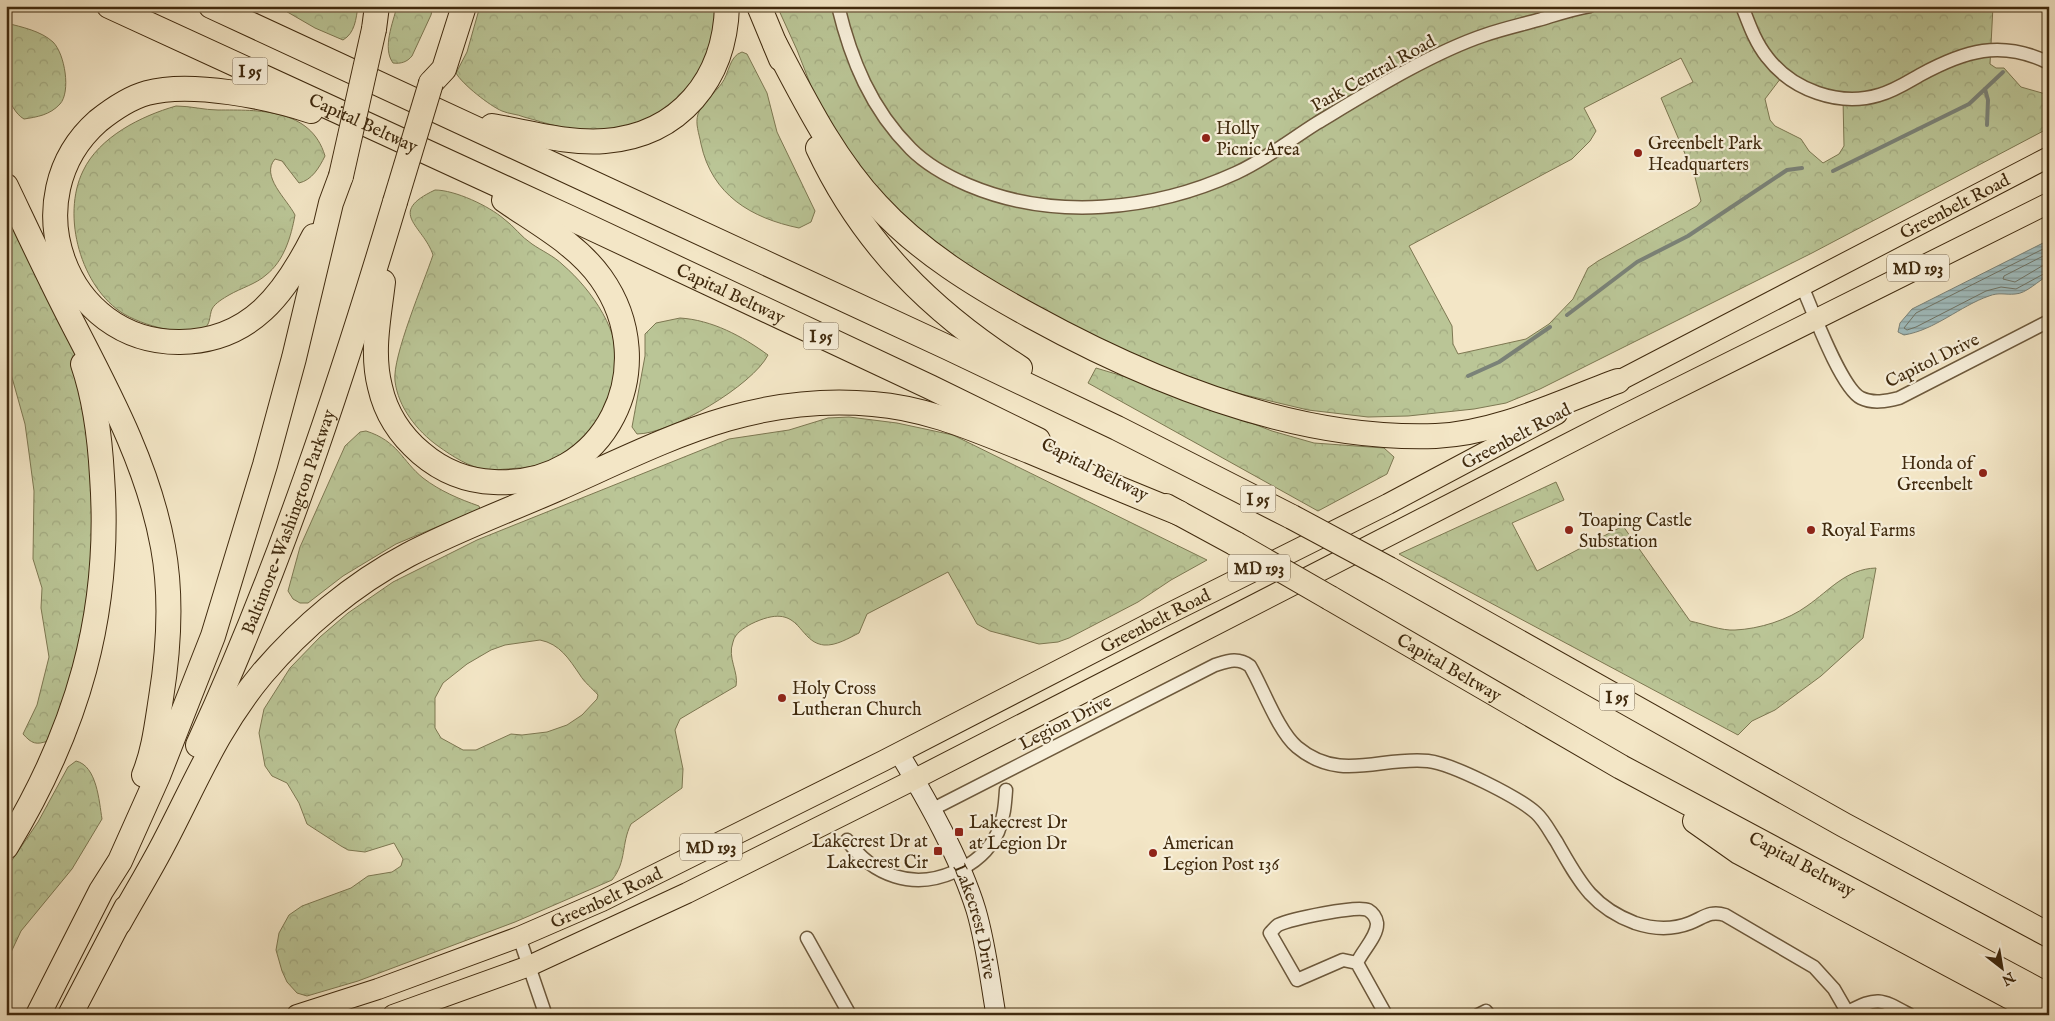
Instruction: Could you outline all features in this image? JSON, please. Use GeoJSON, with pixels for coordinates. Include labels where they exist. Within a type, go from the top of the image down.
{"type":"FeatureCollection","features":[{"type":"Feature","properties":{"kind":"highway","name":"Capital Beltway"},"geometry":{"type":"LineString","coordinates":[[109,6],[930,387],[1091,466],[1236,544],[1621,767],[2049,996]]}},
{"type":"Feature","properties":{"kind":"highway","name":"I 95"},"geometry":{"type":"LineString","coordinates":[[212,6],[1117,428],[1292,517],[1389,569],[1844,825],[2049,935]]}},
{"type":"Feature","properties":{"kind":"highway"},"geometry":{"type":"LineString","coordinates":[[240,6],[331,61]]}},
{"type":"Feature","properties":{"kind":"highway","name":"Baltimore-Washington Parkway"},"geometry":{"type":"LineString","coordinates":[[70,1015],[119,922],[205,730],[272,566],[342,371],[393,211],[452,6]]}},
{"type":"Feature","properties":{"kind":"highway"},"geometry":{"type":"LineString","coordinates":[[431,83],[444,70],[464,6]]}},
{"type":"Feature","properties":{"kind":"highway"},"geometry":{"type":"LineString","coordinates":[[462,122],[583,141],[605,141],[649,131],[675,116],[688,105],[702,88],[720,54],[724,39],[727,6]]}},
{"type":"Feature","properties":{"kind":"highway"},"geometry":{"type":"LineString","coordinates":[[758,6],[807,125],[839,190],[858,220],[905,278],[985,346],[1117,428]]}},
{"type":"Feature","properties":{"kind":"highway","name":"Baltimore-Washington Parkway"},"geometry":{"type":"LineString","coordinates":[[38,1015],[101,892],[120,861],[158,776],[213,636],[265,465],[294,358],[331,203],[341,176],[376,18]]}},
{"type":"Feature","properties":{"kind":"highway"},"geometry":{"type":"LineString","coordinates":[[775,44],[816,122],[835,152],[877,206],[905,232],[968,279],[1013,306],[1070,337],[1152,374],[1228,402],[1300,422],[1356,433],[1398,436],[1438,436],[1473,431],[1508,421],[1618,381]]}},
{"type":"Feature","properties":{"kind":"highway"},"geometry":{"type":"LineString","coordinates":[[331,203],[297,269],[281,294],[246,324],[222,336],[195,342],[168,342],[150,339],[122,328],[94,309],[70,276],[57,245],[54,225],[56,196],[60,180],[65,166],[80,139],[107,114],[133,98],[149,93],[187,89],[293,105],[391,137]]}},
{"type":"Feature","properties":{"kind":"highway"},"geometry":{"type":"LineString","coordinates":[[393,211],[378,312],[375,362],[384,403],[403,435],[427,459],[472,480],[488,482],[523,481],[540,477],[568,464],[599,438],[614,416],[626,381],[627,342],[618,308],[600,277],[573,249],[457,168]]}},
{"type":"Feature","properties":{"kind":"highway"},"geometry":{"type":"LineString","coordinates":[[6,186],[108,392],[140,464],[163,548],[168,600],[164,678],[156,728],[146,772],[110,858],[101,892]]}},
{"type":"Feature","properties":{"kind":"highway"},"geometry":{"type":"LineString","coordinates":[[6,848],[51,767],[69,721],[84,676],[101,583],[104,499],[96,420],[88,378],[60,298]]}},
{"type":"Feature","properties":{"kind":"highway"},"geometry":{"type":"LineString","coordinates":[[119,922],[164,845],[208,751],[262,674],[317,618],[347,594],[407,556],[686,432],[744,413],[805,403],[875,404],[915,410],[957,422],[1180,513]]}},
{"type":"Feature","properties":{"kind":"highway"},"geometry":{"type":"LineString","coordinates":[[1621,767],[1739,852],[2044,1015]]}},
{"type":"Feature","properties":{"kind":"highway"},"geometry":{"type":"LineString","coordinates":[[1844,825],[2049,921]]}},
{"type":"Feature","properties":{"kind":"main road","name":"Greenbelt Road"},"geometry":{"type":"LineString","coordinates":[[297,1015],[378,989],[520,936],[602,901],[899,753],[1170,612],[1388,504],[1618,381],[2049,157]]}},
{"type":"Feature","properties":{"kind":"main road","name":"Greenbelt Road"},"geometry":{"type":"LineString","coordinates":[[393,1015],[529,966],[661,906],[915,779],[1816,319],[2049,203]]}},
{"type":"Feature","properties":{"kind":"main road"},"geometry":{"type":"LineString","coordinates":[[424,1015],[470,988]]}},
{"type":"Feature","properties":{"kind":"street","name":"Park Central Road"},"geometry":{"type":"LineString","coordinates":[[838,6],[847,44],[864,84],[883,116],[912,150],[945,175],[988,193],[1041,205],[1076,207],[1132,204],[1203,186],[1237,173],[1273,153],[1326,118],[1436,55],[1485,35],[1590,6]]}},
{"type":"Feature","properties":{"kind":"street"},"geometry":{"type":"LineString","coordinates":[[1742,6],[1755,37],[1773,64],[1793,81],[1826,96],[1851,99],[1878,96],[1950,60],[1978,51],[2014,51],[2049,63]]}},
{"type":"Feature","properties":{"kind":"street","name":"Capitol Drive"},"geometry":{"type":"LineString","coordinates":[[1802,286],[1847,382],[1861,398],[1872,401],[1884,402],[1899,398],[2049,321]]}},
{"type":"Feature","properties":{"kind":"street","name":"Legion Drive"},"geometry":{"type":"LineString","coordinates":[[931,810],[1215,665],[1236,660],[1250,666],[1285,732],[1298,747],[1310,754],[1326,762],[1355,768],[1382,763],[1430,761],[1465,772],[1536,813],[1546,826],[1582,886],[1598,902],[1618,916],[1653,927],[1671,928],[1710,913],[1725,915],[1814,967],[1834,989],[1849,1013]]}},
{"type":"Feature","properties":{"kind":"street","name":"Lakecrest Drive"},"geometry":{"type":"LineString","coordinates":[[899,753],[931,810],[976,910],[984,941],[996,1015]]}},
{"type":"Feature","properties":{"kind":"street"},"geometry":{"type":"LineString","coordinates":[[847,840],[861,859],[872,867],[906,880],[931,880],[959,870],[980,858],[995,837],[1004,814],[1006,790]]}},
{"type":"Feature","properties":{"kind":"street"},"geometry":{"type":"LineString","coordinates":[[1357,963],[1376,931],[1375,917],[1367,909],[1336,911],[1285,923],[1276,926],[1270,934],[1297,980],[1343,960],[1357,963],[1386,1015]]}},
{"type":"Feature","properties":{"kind":"street"},"geometry":{"type":"LineString","coordinates":[[520,936],[545,1013],[542,1015]]}},
{"type":"Feature","properties":{"kind":"street"},"geometry":{"type":"LineString","coordinates":[[807,938],[850,1015]]}},
{"type":"Feature","properties":{"kind":"street"},"geometry":{"type":"LineString","coordinates":[[1849,1013],[1875,1000],[1886,1003],[1910,1015]]}},
{"type":"Feature","properties":{"kind":"street"},"geometry":{"type":"LineString","coordinates":[[1478,1015],[1486,1011],[1489,1015]]}},
{"type":"Feature","properties":{"kind":"green space"},"geometry":{"type":"Polygon","coordinates":[[[277,6],[358,6],[356,21],[350,34],[343,40],[315,28],[277,6]]]}},
{"type":"Feature","properties":{"kind":"green space"},"geometry":{"type":"Polygon","coordinates":[[[397,6],[433,6],[431,15],[412,56],[401,63],[393,63],[388,50],[388,43],[397,6]]]}},
{"type":"Feature","properties":{"kind":"green space"},"geometry":{"type":"Polygon","coordinates":[[[480,6],[715,6],[713,32],[707,56],[696,77],[681,96],[663,111],[641,122],[617,129],[583,131],[502,111],[477,94],[459,78],[456,73],[467,52],[480,6]]]}},
{"type":"Feature","properties":{"kind":"green space"},"geometry":{"type":"Polygon","coordinates":[[[777,6],[1993,6],[1990,64],[1996,68],[2004,68],[2021,87],[2049,95],[2049,128],[1812,253],[1540,389],[1506,403],[1474,409],[1408,416],[1368,417],[1308,410],[1220,389],[1157,366],[1093,337],[1022,300],[950,254],[908,223],[847,156],[813,91],[777,6]],[[1681,58],[1584,108],[1596,131],[1590,141],[1572,159],[1409,246],[1452,326],[1453,344],[1458,354],[1526,339],[1549,324],[1573,299],[1588,268],[1697,206],[1701,201],[1695,177],[1661,98],[1693,82],[1681,58]],[[1784,74],[1765,99],[1770,120],[1775,126],[1801,139],[1809,151],[1823,163],[1839,154],[1844,146],[1843,99],[1784,74]]]}},
{"type":"Feature","properties":{"kind":"green space"},"geometry":{"type":"Polygon","coordinates":[[[6,23],[43,35],[53,42],[61,55],[66,82],[65,91],[60,104],[48,113],[24,119],[15,111],[9,100],[6,93],[6,23]]]}},
{"type":"Feature","properties":{"kind":"green space"},"geometry":{"type":"Polygon","coordinates":[[[742,52],[747,54],[767,93],[777,132],[815,211],[811,222],[799,228],[765,218],[736,201],[714,177],[706,162],[698,129],[698,114],[702,106],[722,83],[734,57],[742,52]]]}},
{"type":"Feature","properties":{"kind":"green space"},"geometry":{"type":"Polygon","coordinates":[[[176,106],[213,110],[250,110],[281,115],[296,120],[318,140],[325,156],[318,169],[308,179],[299,183],[282,161],[275,159],[271,166],[273,180],[295,215],[286,248],[278,263],[266,275],[220,301],[212,309],[209,323],[206,327],[199,331],[191,332],[170,330],[146,324],[124,314],[109,302],[96,287],[86,269],[79,250],[75,229],[74,209],[77,189],[83,171],[99,148],[110,138],[135,122],[176,106]]]}},
{"type":"Feature","properties":{"kind":"green space"},"geometry":{"type":"Polygon","coordinates":[[[6,186],[60,298],[96,420],[94,628],[48,741],[40,743],[32,742],[23,734],[37,705],[49,657],[41,608],[42,588],[33,559],[34,491],[25,424],[6,356],[6,186]]]}},
{"type":"Feature","properties":{"kind":"green space"},"geometry":{"type":"Polygon","coordinates":[[[435,190],[462,196],[490,209],[508,222],[528,241],[552,256],[574,275],[584,287],[603,313],[610,328],[615,343],[617,373],[609,400],[593,426],[583,437],[560,456],[548,462],[528,467],[493,470],[481,469],[468,464],[443,450],[430,440],[410,418],[400,400],[395,381],[398,355],[433,255],[412,220],[410,213],[420,198],[435,190]]]}},
{"type":"Feature","properties":{"kind":"green space"},"geometry":{"type":"Polygon","coordinates":[[[680,318],[704,322],[726,330],[748,341],[768,355],[746,380],[710,406],[670,426],[652,432],[637,434],[632,427],[645,356],[645,334],[656,323],[680,318]]]}},
{"type":"Feature","properties":{"kind":"green space"},"geometry":{"type":"Polygon","coordinates":[[[1096,368],[1153,385],[1272,431],[1314,443],[1384,448],[1394,457],[1387,474],[1318,511],[1088,383],[1096,368]]]}},
{"type":"Feature","properties":{"kind":"green space"},"geometry":{"type":"Polygon","coordinates":[[[849,417],[897,423],[953,435],[1207,560],[1171,580],[1138,602],[1058,642],[1039,644],[990,631],[977,624],[948,572],[867,614],[859,633],[833,644],[824,645],[815,642],[796,624],[780,616],[751,624],[738,633],[734,639],[731,654],[736,675],[736,686],[680,719],[675,730],[683,769],[682,788],[631,824],[620,866],[612,880],[515,922],[358,981],[307,996],[297,993],[287,982],[276,950],[279,933],[289,915],[302,906],[351,888],[368,876],[392,872],[401,866],[403,859],[394,843],[365,852],[348,850],[307,824],[299,803],[287,783],[272,776],[265,766],[259,733],[264,709],[290,668],[320,637],[348,613],[393,582],[477,540],[729,439],[789,430],[828,418],[849,417]],[[540,640],[505,645],[491,650],[467,664],[443,683],[435,698],[435,728],[441,738],[463,750],[476,750],[511,734],[522,735],[547,732],[567,725],[582,715],[597,699],[598,695],[563,653],[547,642],[540,640]]]}},
{"type":"Feature","properties":{"kind":"green space"},"geometry":{"type":"Polygon","coordinates":[[[366,431],[377,435],[393,446],[416,472],[429,483],[479,506],[480,509],[396,544],[343,576],[308,603],[300,603],[293,599],[288,591],[300,547],[345,446],[360,432],[366,431]]]}},
{"type":"Feature","properties":{"kind":"green space"},"geometry":{"type":"Polygon","coordinates":[[[1556,482],[1564,500],[1512,523],[1537,571],[1623,526],[1690,621],[1735,630],[1763,626],[1782,619],[1807,606],[1847,576],[1865,569],[1876,568],[1863,638],[1821,676],[1775,710],[1752,721],[1738,735],[1399,554],[1556,482]]]}},
{"type":"Feature","properties":{"kind":"green space"},"geometry":{"type":"Polygon","coordinates":[[[76,761],[83,764],[93,777],[102,819],[72,869],[21,931],[6,963],[6,869],[38,822],[68,767],[76,761]]]}},
{"type":"Feature","properties":{"kind":"water"},"geometry":{"type":"Polygon","coordinates":[[[2049,240],[2049,275],[2028,289],[2019,293],[1993,295],[1978,300],[1937,323],[1915,332],[1904,335],[1898,332],[1900,323],[1912,309],[2049,240]]]}},
{"type":"Feature","properties":{"kind":"waterway"},"geometry":{"type":"LineString","coordinates":[[1833,171],[1969,104],[2003,72]]}},
{"type":"Feature","properties":{"kind":"waterway"},"geometry":{"type":"LineString","coordinates":[[1985,89],[1988,100],[1987,125]]}},
{"type":"Feature","properties":{"kind":"waterway"},"geometry":{"type":"LineString","coordinates":[[1567,315],[1637,262],[1688,236],[1787,170],[1802,168]]}},
{"type":"Feature","properties":{"kind":"waterway"},"geometry":{"type":"LineString","coordinates":[[1468,376],[1499,362],[1550,327]]}},
{"type":"Feature","properties":{"kind":"place","name":"Holly Picnic Area"},"geometry":{"type":"Point","coordinates":[1206,138]}},
{"type":"Feature","properties":{"kind":"place","name":"Greenbelt Park Headquarters"},"geometry":{"type":"Point","coordinates":[1638,153]}},
{"type":"Feature","properties":{"kind":"place","name":"Honda of Greenbelt"},"geometry":{"type":"Point","coordinates":[1983,473]}},
{"type":"Feature","properties":{"kind":"place","name":"Toaping Castle Substation"},"geometry":{"type":"Point","coordinates":[1569,530]}},
{"type":"Feature","properties":{"kind":"place","name":"Royal Farms"},"geometry":{"type":"Point","coordinates":[1811,530]}},
{"type":"Feature","properties":{"kind":"place","name":"Holy Cross Lutheran Church"},"geometry":{"type":"Point","coordinates":[782,698]}},
{"type":"Feature","properties":{"kind":"place","name":"Lakecrest Dr at Legion Dr"},"geometry":{"type":"Point","coordinates":[959,832]}},
{"type":"Feature","properties":{"kind":"place","name":"Lakecrest Dr at Lakecrest Cir"},"geometry":{"type":"Point","coordinates":[938,851]}},
{"type":"Feature","properties":{"kind":"place","name":"American Legion Post 136"},"geometry":{"type":"Point","coordinates":[1153,853]}}]}
